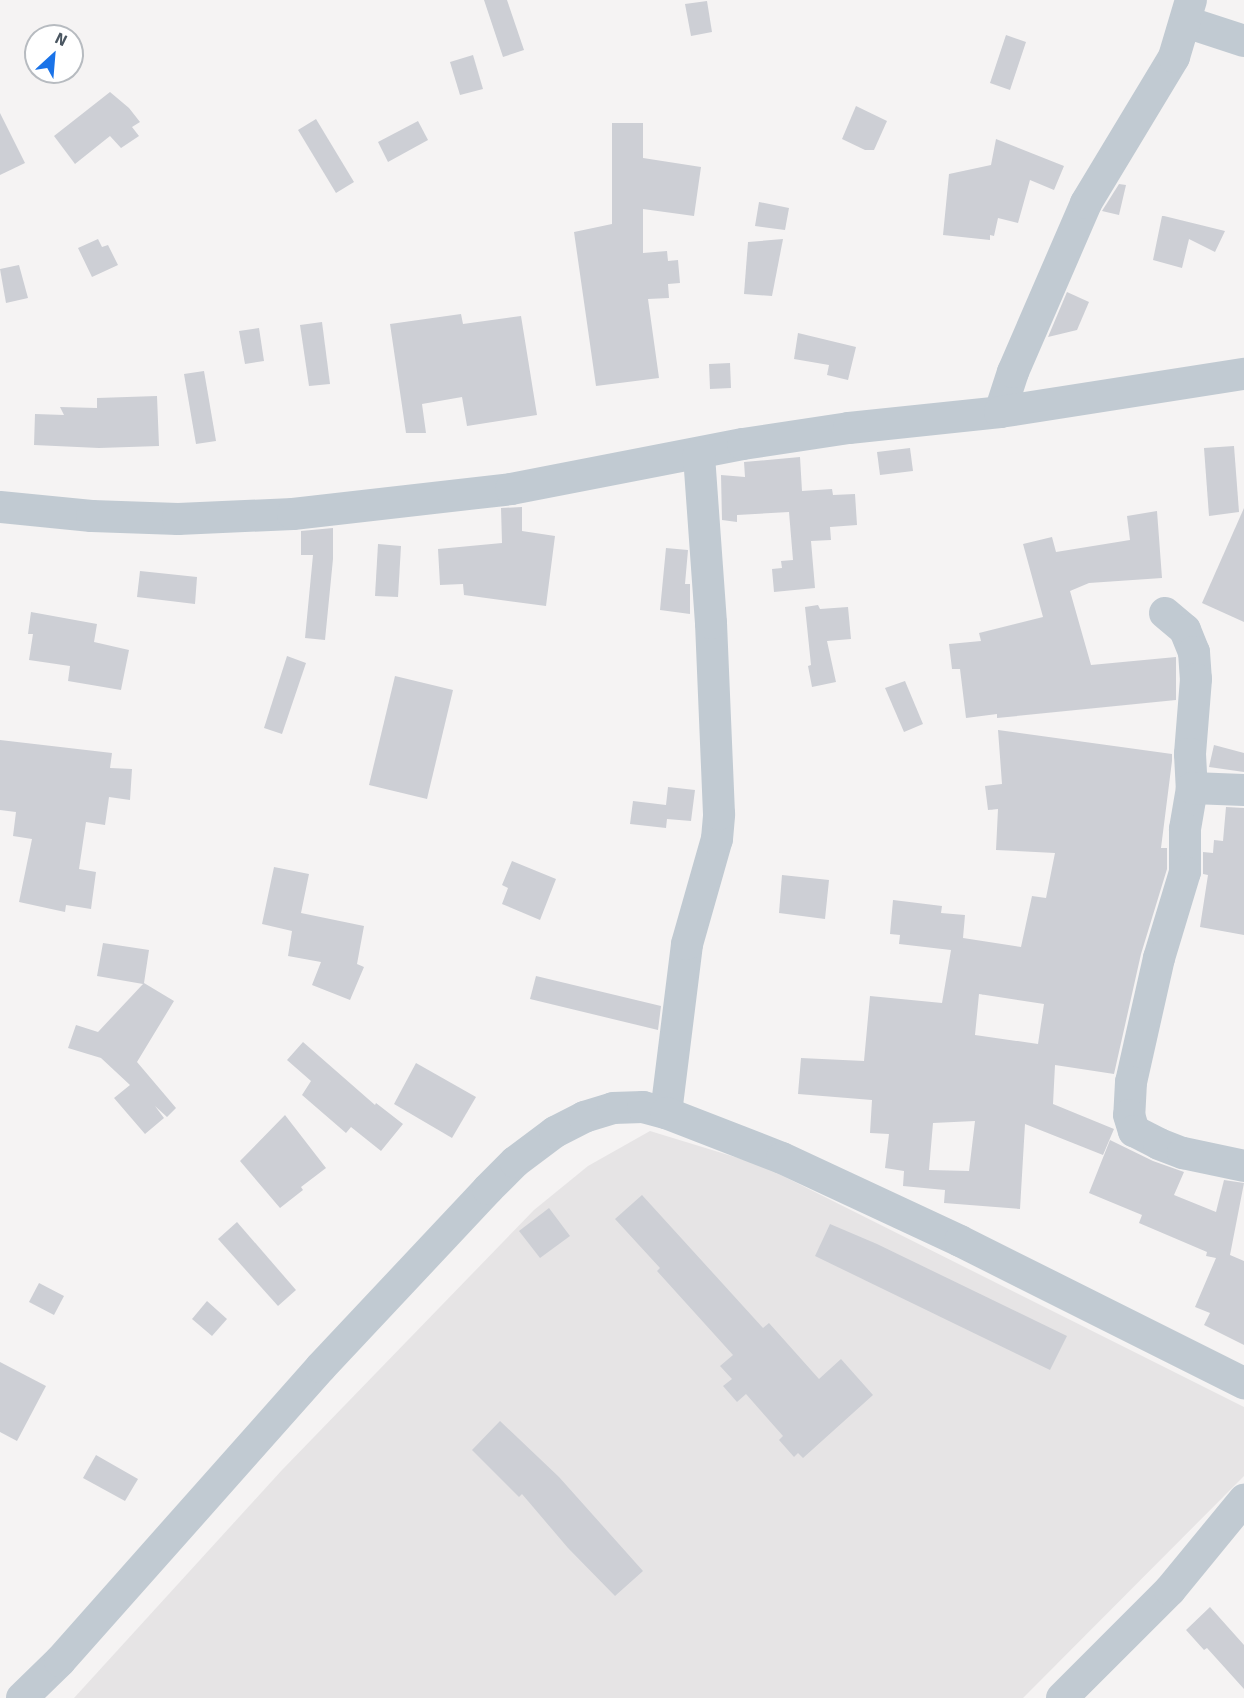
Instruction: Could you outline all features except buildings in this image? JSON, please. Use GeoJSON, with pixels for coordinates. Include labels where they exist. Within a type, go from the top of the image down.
{"type":"FeatureCollection","features":[{"type":"Feature","properties":{"kind":"street"},"geometry":{"type":"LineString","coordinates":[[1000,412],[1013,372],[1086,203],[1174,57],[1189,11],[1244,41]]}},
{"type":"Feature","properties":{"kind":"street"},"geometry":{"type":"LineString","coordinates":[[2,514],[178,519],[293,514],[511,489],[849,428],[1000,412],[1244,374]]}},
{"type":"Feature","properties":{"kind":"street"},"geometry":{"type":"LineString","coordinates":[[666,1113],[687,944],[717,839],[719,814],[711,623],[699,454]]}},
{"type":"Feature","properties":{"kind":"street"},"geometry":{"type":"LineString","coordinates":[[1165,613],[1185,630],[1194,652],[1196,679],[1190,754],[1192,788],[1185,829],[1185,872],[1159,958],[1131,1082],[1129,1116],[1134,1131],[1159,1144],[1183,1153],[1244,1166]]}},
{"type":"Feature","properties":{"kind":"street"},"geometry":{"type":"LineString","coordinates":[[1192,788],[1244,790]]}},
{"type":"Feature","properties":{"kind":"street"},"geometry":{"type":"LineString","coordinates":[[22,1698],[60,1661],[146,1567],[214,1486],[321,1366],[515,1162],[555,1132],[584,1117],[614,1108],[643,1107],[666,1113],[782,1158],[950,1237],[1244,1383]]}},
{"type":"Feature","properties":{"kind":"street"},"geometry":{"type":"LineString","coordinates":[[1062,1698],[1170,1590],[1244,1500]]}},
{"type":"Feature","properties":{"kind":"shaded area"},"geometry":{"type":"Polygon","coordinates":[[[650,1131],[761,1165],[1244,1407],[1244,1476],[1023,1698],[74,1698],[282,1470],[534,1210],[588,1166],[650,1131]]]}}]}
